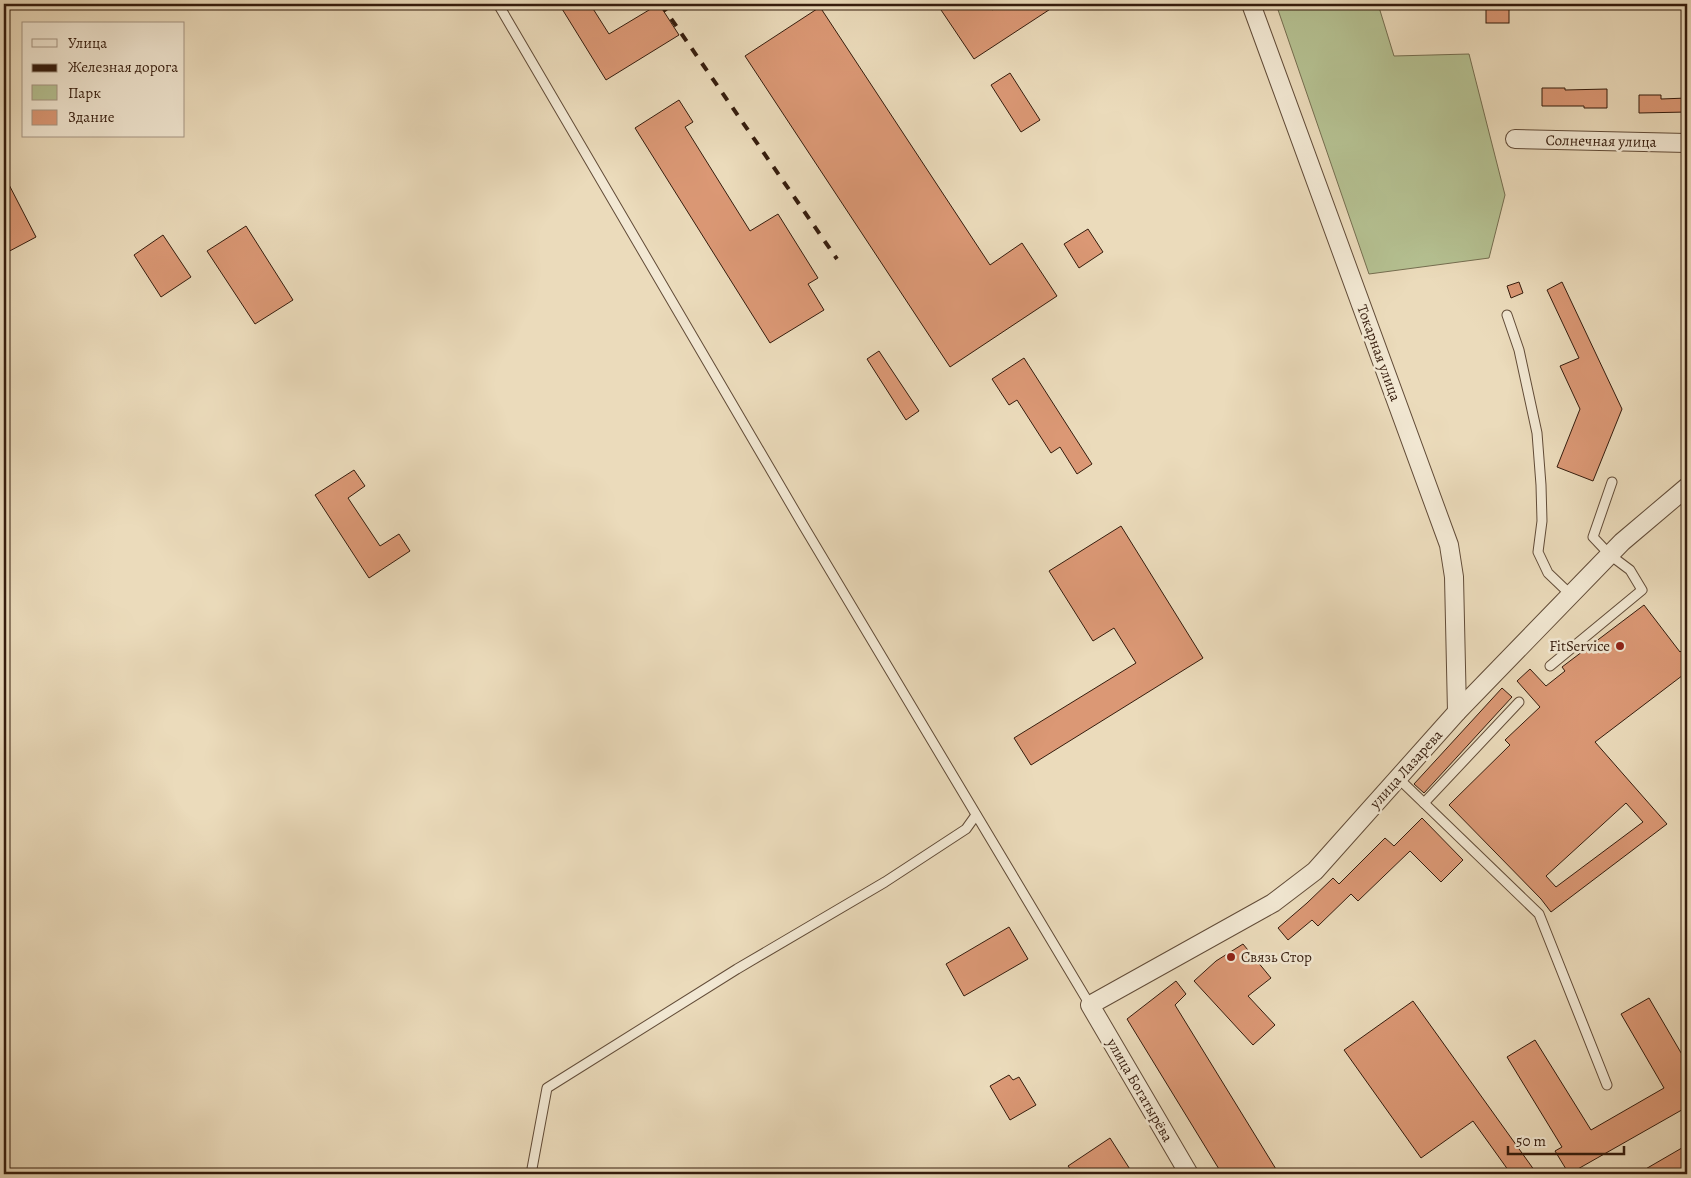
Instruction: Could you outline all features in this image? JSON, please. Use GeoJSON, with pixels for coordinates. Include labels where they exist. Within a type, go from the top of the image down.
{"type":"FeatureCollection","features":[{"type":"Feature","properties":{"kind":"street","name":"Токарная улица"},"geometry":{"type":"LineString","coordinates":[[1251,4],[1450,545],[1454,577],[1457,712]]}},
{"type":"Feature","properties":{"kind":"street","name":"Солнечная улица"},"geometry":{"type":"LineString","coordinates":[[1515,139],[1687,143]]}},
{"type":"Feature","properties":{"kind":"street","name":"улица Лазарева"},"geometry":{"type":"LineString","coordinates":[[1090,1005],[1273,903],[1315,871],[1457,712],[1622,542],[1687,487]]}},
{"type":"Feature","properties":{"kind":"street","name":"улица Богатырёва"},"geometry":{"type":"LineString","coordinates":[[1090,1005],[1189,1174]]}},
{"type":"Feature","properties":{"kind":"lane"},"geometry":{"type":"LineString","coordinates":[[498,4],[803,525],[1090,1005]]}},
{"type":"Feature","properties":{"kind":"lane"},"geometry":{"type":"LineString","coordinates":[[1507,315],[1519,350],[1537,433],[1542,494],[1542,521],[1538,552],[1548,574],[1571,595]]}},
{"type":"Feature","properties":{"kind":"lane"},"geometry":{"type":"LineString","coordinates":[[1550,666],[1642,590],[1630,570],[1610,555],[1593,537],[1612,482]]}},
{"type":"Feature","properties":{"kind":"lane"},"geometry":{"type":"LineString","coordinates":[[1424,803],[1519,702]]}},
{"type":"Feature","properties":{"kind":"lane"},"geometry":{"type":"LineString","coordinates":[[1398,778],[1539,914],[1607,1085]]}},
{"type":"Feature","properties":{"kind":"lane"},"geometry":{"type":"LineString","coordinates":[[531,1174],[547,1088],[737,969],[885,882],[966,829],[976,815]]}},
{"type":"Feature","properties":{"kind":"green space"},"geometry":{"type":"Polygon","coordinates":[[[1276,4],[1378,4],[1394,56],[1469,54],[1505,195],[1489,258],[1369,274],[1276,4]]]}},
{"type":"Feature","properties":{"kind":"building"},"geometry":{"type":"Polygon","coordinates":[[[559,4],[590,4],[609,34],[659,4],[679,35],[606,80],[559,4]]]}},
{"type":"Feature","properties":{"kind":"building"},"geometry":{"type":"Polygon","coordinates":[[[937,4],[988,4],[992,10],[1001,4],[1058,4],[974,59],[937,4]]]}},
{"type":"Feature","properties":{"kind":"building"},"geometry":{"type":"Polygon","coordinates":[[[1486,5],[1509,5],[1509,23],[1486,23],[1486,5]]]}},
{"type":"Feature","properties":{"kind":"building"},"geometry":{"type":"Polygon","coordinates":[[[820,7],[990,265],[1022,243],[1057,296],[950,367],[745,56],[820,7]]]}},
{"type":"Feature","properties":{"kind":"building"},"geometry":{"type":"Polygon","coordinates":[[[1010,73],[1040,120],[1021,132],[991,85],[1010,73]]]}},
{"type":"Feature","properties":{"kind":"building"},"geometry":{"type":"Polygon","coordinates":[[[1542,88],[1565,88],[1565,90],[1607,89],[1607,108],[1542,106],[1542,88]]]}},
{"type":"Feature","properties":{"kind":"building"},"geometry":{"type":"Polygon","coordinates":[[[1639,95],[1661,95],[1661,99],[1687,98],[1687,112],[1639,113],[1639,95]]]}},
{"type":"Feature","properties":{"kind":"building"},"geometry":{"type":"Polygon","coordinates":[[[679,100],[693,122],[685,127],[750,231],[778,214],[818,278],[808,284],[824,310],[770,343],[635,128],[679,100]]]}},
{"type":"Feature","properties":{"kind":"building"},"geometry":{"type":"Polygon","coordinates":[[[4,175],[36,237],[4,254],[4,175]]]}},
{"type":"Feature","properties":{"kind":"building"},"geometry":{"type":"Polygon","coordinates":[[[246,226],[293,300],[255,324],[207,251],[246,226]]]}},
{"type":"Feature","properties":{"kind":"building"},"geometry":{"type":"Polygon","coordinates":[[[1088,229],[1103,252],[1079,268],[1064,244],[1088,229]]]}},
{"type":"Feature","properties":{"kind":"building"},"geometry":{"type":"Polygon","coordinates":[[[163,235],[191,277],[161,297],[134,255],[163,235]]]}},
{"type":"Feature","properties":{"kind":"building"},"geometry":{"type":"Polygon","coordinates":[[[1519,282],[1523,293],[1511,298],[1507,286],[1519,282]]]}},
{"type":"Feature","properties":{"kind":"building"},"geometry":{"type":"Polygon","coordinates":[[[1562,282],[1622,409],[1593,481],[1557,467],[1580,409],[1560,366],[1579,358],[1547,290],[1562,282]]]}},
{"type":"Feature","properties":{"kind":"building"},"geometry":{"type":"Polygon","coordinates":[[[879,351],[919,411],[906,420],[867,359],[879,351]]]}},
{"type":"Feature","properties":{"kind":"building"},"geometry":{"type":"Polygon","coordinates":[[[1024,358],[1092,464],[1077,474],[1060,447],[1051,453],[1017,400],[1009,405],[992,379],[1024,358]]]}},
{"type":"Feature","properties":{"kind":"building"},"geometry":{"type":"Polygon","coordinates":[[[354,470],[365,486],[348,498],[380,546],[399,534],[410,551],[369,578],[315,495],[354,470]]]}},
{"type":"Feature","properties":{"kind":"building"},"geometry":{"type":"Polygon","coordinates":[[[1121,526],[1203,658],[1031,765],[1014,738],[1136,663],[1114,628],[1093,641],[1049,571],[1121,526]]]}},
{"type":"Feature","properties":{"kind":"building"},"geometry":{"type":"Polygon","coordinates":[[[1644,605],[1680,652],[1687,646],[1687,672],[1595,742],[1667,824],[1551,912],[1541,899],[1449,805],[1510,745],[1505,740],[1540,707],[1517,681],[1530,669],[1546,686],[1565,671],[1562,667],[1644,605]],[[1626,803],[1546,876],[1556,887],[1643,822],[1626,803]]]}},
{"type":"Feature","properties":{"kind":"building"},"geometry":{"type":"Polygon","coordinates":[[[1502,688],[1512,697],[1424,793],[1414,784],[1502,688]]]}},
{"type":"Feature","properties":{"kind":"building"},"geometry":{"type":"Polygon","coordinates":[[[1422,818],[1463,860],[1441,882],[1410,851],[1358,901],[1351,894],[1318,926],[1312,920],[1288,940],[1278,928],[1333,878],[1339,884],[1385,838],[1394,846],[1422,818]]]}},
{"type":"Feature","properties":{"kind":"building"},"geometry":{"type":"Polygon","coordinates":[[[1009,927],[1028,959],[964,996],[946,964],[1009,927]]]}},
{"type":"Feature","properties":{"kind":"building"},"geometry":{"type":"Polygon","coordinates":[[[1243,944],[1271,978],[1248,996],[1275,1025],[1253,1045],[1194,981],[1216,961],[1243,944]]]}},
{"type":"Feature","properties":{"kind":"building"},"geometry":{"type":"Polygon","coordinates":[[[1176,981],[1186,994],[1175,1005],[1279,1174],[1222,1174],[1127,1019],[1176,981]]]}},
{"type":"Feature","properties":{"kind":"building"},"geometry":{"type":"Polygon","coordinates":[[[1649,998],[1687,1063],[1687,1107],[1569,1174],[1555,1151],[1562,1147],[1507,1057],[1535,1040],[1591,1130],[1664,1088],[1621,1014],[1649,998]]]}},
{"type":"Feature","properties":{"kind":"building"},"geometry":{"type":"Polygon","coordinates":[[[1413,1001],[1537,1174],[1511,1174],[1473,1121],[1421,1158],[1344,1050],[1413,1001]]]}},
{"type":"Feature","properties":{"kind":"building"},"geometry":{"type":"Polygon","coordinates":[[[1009,1075],[1013,1080],[1019,1077],[1036,1105],[1010,1120],[990,1086],[1009,1075]]]}},
{"type":"Feature","properties":{"kind":"building"},"geometry":{"type":"Polygon","coordinates":[[[1110,1138],[1133,1174],[1074,1174],[1068,1166],[1110,1138]]]}},
{"type":"Feature","properties":{"kind":"building"},"geometry":{"type":"Polygon","coordinates":[[[1687,1145],[1687,1167],[1675,1174],[1637,1174],[1687,1145]]]}},
{"type":"Feature","properties":{"kind":"railway"},"geometry":{"type":"LineString","coordinates":[[661,4],[837,259]]}},
{"type":"Feature","properties":{"kind":"place","name":"FitService"},"geometry":{"type":"Point","coordinates":[1620,646]}},
{"type":"Feature","properties":{"kind":"place","name":"Связь Стор"},"geometry":{"type":"Point","coordinates":[1231,957]}}]}
